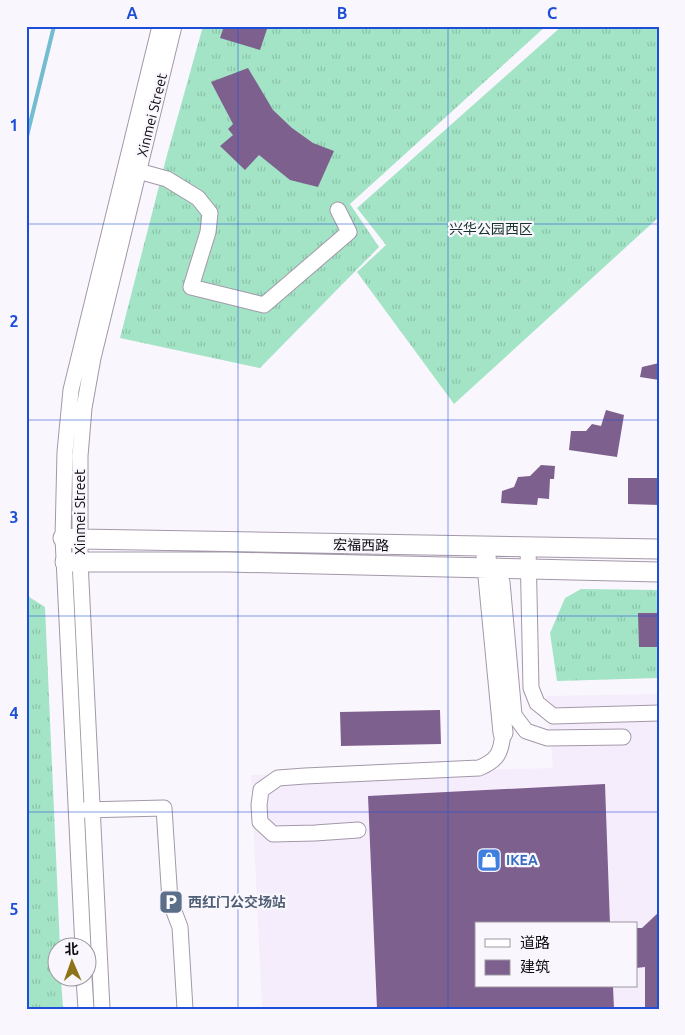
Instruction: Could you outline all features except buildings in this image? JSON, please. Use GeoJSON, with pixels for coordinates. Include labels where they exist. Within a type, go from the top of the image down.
{"type":"FeatureCollection","features":[{"type":"Feature","properties":{"kind":"main road","name":"宏福西路"},"geometry":{"type":"LineString","coordinates":[[72,538],[659,549]]}},
{"type":"Feature","properties":{"kind":"main road"},"geometry":{"type":"LineString","coordinates":[[485,547],[503,733]]}},
{"type":"Feature","properties":{"kind":"main road","name":"宏福西路"},"geometry":{"type":"LineString","coordinates":[[72,562],[238,562],[659,572]]}},
{"type":"Feature","properties":{"kind":"street","name":"Xinmei Street"},"geometry":{"type":"LineString","coordinates":[[82,938],[75,810],[72,538],[65,452],[71,390],[160,26]]}},
{"type":"Feature","properties":{"kind":"street","name":"Xinmei Street"},"geometry":{"type":"LineString","coordinates":[[72,538],[84,408],[93,358],[174,26]]}},
{"type":"Feature","properties":{"kind":"street"},"geometry":{"type":"LineString","coordinates":[[138,171],[167,179],[198,198],[210,213],[208,232],[192,287],[264,305],[349,232],[338,210]]}},
{"type":"Feature","properties":{"kind":"street"},"geometry":{"type":"LineString","coordinates":[[528,548],[531,688],[537,703],[552,716],[659,713]]}},
{"type":"Feature","properties":{"kind":"street","name":"Xinmei Street"},"geometry":{"type":"LineString","coordinates":[[72,562],[93,810],[102,1009]]}},
{"type":"Feature","properties":{"kind":"street"},"geometry":{"type":"LineString","coordinates":[[502,582],[514,714],[526,731],[547,738],[623,737]]}},
{"type":"Feature","properties":{"kind":"street"},"geometry":{"type":"LineString","coordinates":[[358,830],[315,834],[273,834],[260,822],[259,806],[262,790],[278,778],[479,768],[493,762],[501,749],[503,733]]}},
{"type":"Feature","properties":{"kind":"street"},"geometry":{"type":"LineString","coordinates":[[75,810],[164,808],[170,901],[180,927],[185,1009]]}},
{"type":"Feature","properties":{"kind":"street"},"geometry":{"type":"LineString","coordinates":[[85,988],[86,1009]]}},
{"type":"Feature","properties":{"kind":"shaded area"},"geometry":{"type":"Polygon","coordinates":[[[659,694],[659,1009],[262,1009],[251,775],[553,768],[546,696],[659,694]]]}},
{"type":"Feature","properties":{"kind":"green space"},"geometry":{"type":"Polygon","coordinates":[[[203,26],[546,26],[350,204],[379,247],[260,368],[120,338],[167,155],[203,26]]]}},
{"type":"Feature","properties":{"kind":"green space","name":"兴华公园西区"},"geometry":{"type":"Polygon","coordinates":[[[562,26],[659,26],[659,217],[454,404],[357,272],[386,245],[357,208],[562,26]]]}},
{"type":"Feature","properties":{"kind":"green space"},"geometry":{"type":"Polygon","coordinates":[[[581,589],[659,590],[659,678],[557,681],[550,633],[565,598],[581,589]]]}},
{"type":"Feature","properties":{"kind":"green space"},"geometry":{"type":"Polygon","coordinates":[[[26,595],[45,607],[60,938],[48,938],[48,988],[62,988],[63,1009],[26,1009],[26,595]]]}},
{"type":"Feature","properties":{"kind":"waterway"},"geometry":{"type":"LineString","coordinates":[[26,140],[54,26]]}},
{"type":"Feature","properties":{"kind":"place","name":"IKEA"},"geometry":{"type":"Point","coordinates":[489,860]}},
{"type":"Feature","properties":{"kind":"place","name":"西红门公交场站"},"geometry":{"type":"Point","coordinates":[171,902]}}]}
